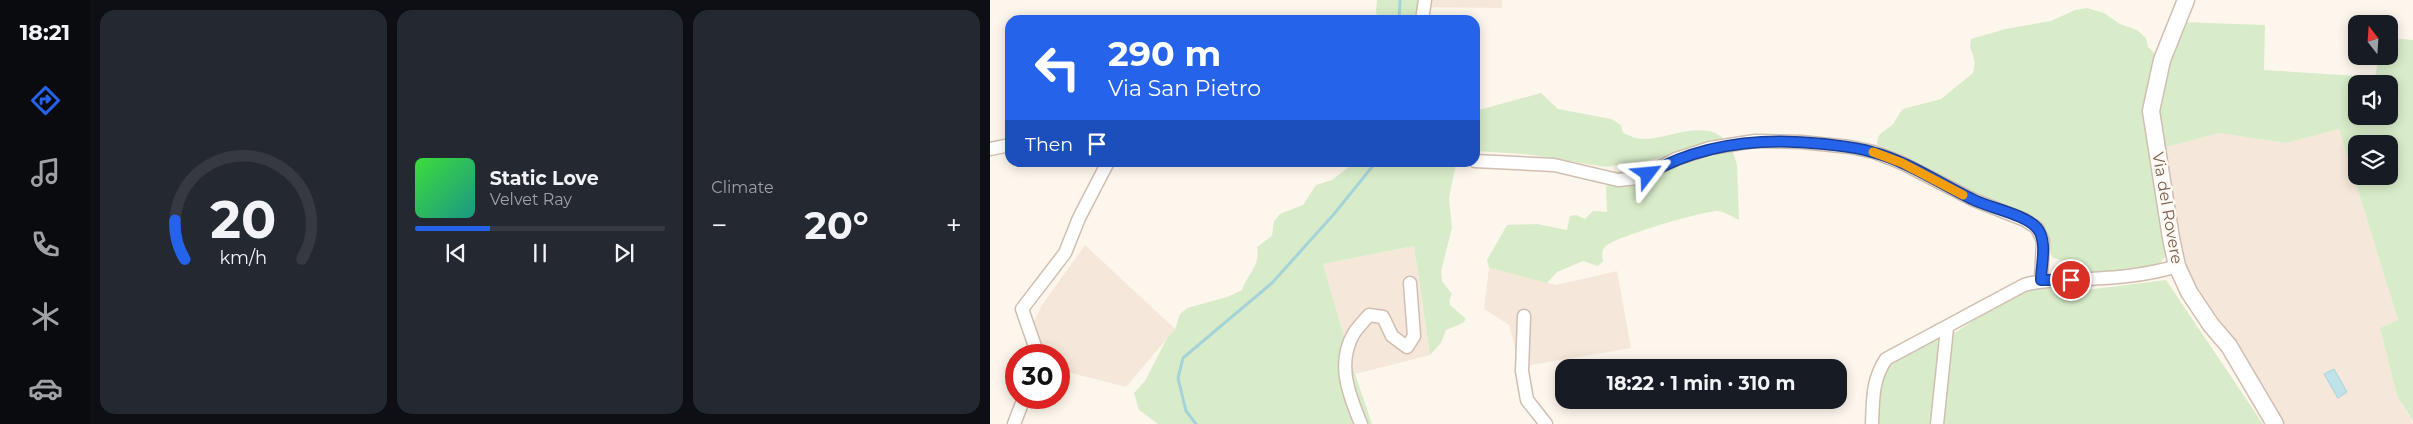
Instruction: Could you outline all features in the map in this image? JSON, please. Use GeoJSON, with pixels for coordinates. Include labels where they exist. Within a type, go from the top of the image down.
{"type":"FeatureCollection","features":[{"type":"Feature","properties":{"kind":"street"},"geometry":{"type":"LineString","coordinates":[[1423,15],[1426,0]]}},
{"type":"Feature","properties":{"kind":"street","name":"Via del Rovere"},"geometry":{"type":"LineString","coordinates":[[2186,0],[2162,60],[2151,111],[2168,223],[2177,266],[2189,292],[2211,326],[2229,346],[2274,424]]}},
{"type":"Feature","properties":{"kind":"street"},"geometry":{"type":"LineString","coordinates":[[1480,161],[1554,165],[1618,180],[1638,178],[1676,160],[1710,148],[1754,141],[1800,142],[1850,147],[1874,152],[1902,163],[1974,200],[2025,220],[2037,228],[2043,241],[2041,280]]}},
{"type":"Feature","properties":{"kind":"street"},"geometry":{"type":"LineString","coordinates":[[990,149],[1005,146]]}},
{"type":"Feature","properties":{"kind":"street"},"geometry":{"type":"LineString","coordinates":[[1034,344],[1022,309],[1065,253],[1079,218],[1105,167]]}},
{"type":"Feature","properties":{"kind":"street"},"geometry":{"type":"LineString","coordinates":[[1872,424],[1877,372],[1886,359],[1947,328],[2024,285],[2041,280],[2129,277],[2156,273],[2177,266]]}},
{"type":"Feature","properties":{"kind":"street"},"geometry":{"type":"LineString","coordinates":[[1361,424],[1350,398],[1344,367],[1353,334],[1369,315],[1383,318],[1392,336],[1406,347],[1414,336],[1410,284]]}},
{"type":"Feature","properties":{"kind":"street"},"geometry":{"type":"LineString","coordinates":[[1524,316],[1522,371],[1527,400],[1546,424]]}},
{"type":"Feature","properties":{"kind":"street"},"geometry":{"type":"LineString","coordinates":[[1937,424],[1947,328]]}},
{"type":"Feature","properties":{"kind":"street"},"geometry":{"type":"LineString","coordinates":[[1014,424],[1020,409]]}},
{"type":"Feature","properties":{"kind":"shaded area"},"geometry":{"type":"Polygon","coordinates":[[[1418,0],[1502,0],[1502,8],[1417,7],[1418,0]]]}},
{"type":"Feature","properties":{"kind":"shaded area"},"geometry":{"type":"Polygon","coordinates":[[[2339,129],[2348,158],[2348,185],[2356,185],[2398,320],[2380,328],[2397,396],[2413,424],[2276,424],[2189,278],[2159,149],[2219,133],[2286,143],[2339,129]]]}},
{"type":"Feature","properties":{"kind":"shaded area"},"geometry":{"type":"Polygon","coordinates":[[[1085,245],[1175,329],[1126,387],[1070,373],[1070,344],[1040,344],[1033,323],[1042,305],[1085,245]]]}},
{"type":"Feature","properties":{"kind":"shaded area"},"geometry":{"type":"Polygon","coordinates":[[[1414,246],[1430,355],[1355,374],[1323,264],[1414,246]]]}},
{"type":"Feature","properties":{"kind":"shaded area"},"geometry":{"type":"Polygon","coordinates":[[[1489,268],[1556,285],[1617,271],[1631,348],[1567,359],[1555,359],[1555,361],[1520,367],[1509,325],[1484,309],[1489,268]]]}},
{"type":"Feature","properties":{"kind":"green space"},"geometry":{"type":"Polygon","coordinates":[[[1377,0],[1418,0],[1419,15],[1377,15],[1377,0]]]}},
{"type":"Feature","properties":{"kind":"green space"},"geometry":{"type":"Polygon","coordinates":[[[2087,8],[2104,13],[2120,24],[2137,30],[2146,38],[2148,47],[2156,55],[2146,98],[2146,133],[2170,251],[2160,263],[2145,270],[2081,280],[2073,263],[2053,258],[2050,254],[2043,228],[2031,216],[1992,205],[1917,168],[1877,144],[1879,136],[1894,123],[1903,109],[1941,99],[1973,73],[1975,62],[1970,46],[1971,39],[2005,29],[2051,21],[2075,10],[2087,8]]]}},
{"type":"Feature","properties":{"kind":"green space"},"geometry":{"type":"Polygon","coordinates":[[[2180,22],[2265,25],[2264,70],[2348,75],[2348,125],[2398,125],[2398,75],[2375,75],[2377,65],[2398,65],[2398,39],[2413,40],[2413,422],[2397,396],[2380,328],[2398,320],[2356,185],[2398,185],[2398,135],[2348,135],[2348,158],[2339,129],[2286,143],[2219,133],[2159,149],[2156,99],[2180,22]]]}},
{"type":"Feature","properties":{"kind":"green space"},"geometry":{"type":"Polygon","coordinates":[[[1541,93],[1558,109],[1611,119],[1621,125],[1623,133],[1636,138],[1655,138],[1699,130],[1719,135],[1727,142],[1646,161],[1606,167],[1525,154],[1480,151],[1480,110],[1541,93]]]}},
{"type":"Feature","properties":{"kind":"green space"},"geometry":{"type":"Polygon","coordinates":[[[1732,148],[1737,165],[1739,220],[1726,213],[1718,211],[1709,212],[1640,231],[1605,247],[1602,252],[1603,261],[1598,266],[1583,261],[1557,272],[1547,283],[1489,268],[1487,260],[1507,225],[1537,224],[1567,230],[1570,216],[1576,215],[1585,219],[1593,211],[1607,212],[1606,187],[1621,173],[1616,172],[1732,148]]]}},
{"type":"Feature","properties":{"kind":"green space"},"geometry":{"type":"Polygon","coordinates":[[[1349,167],[1455,167],[1449,198],[1452,228],[1441,271],[1442,281],[1452,294],[1449,300],[1450,305],[1466,319],[1463,323],[1446,330],[1441,343],[1430,355],[1414,246],[1323,264],[1355,374],[1372,424],[1158,424],[1139,410],[1134,393],[1145,381],[1166,340],[1175,329],[1180,314],[1187,308],[1227,297],[1242,290],[1255,265],[1258,254],[1257,247],[1272,236],[1274,221],[1280,214],[1303,205],[1316,185],[1332,180],[1349,167]]]}},
{"type":"Feature","properties":{"kind":"green space"},"geometry":{"type":"Polygon","coordinates":[[[2166,280],[2263,424],[1874,424],[1883,369],[1896,357],[1938,337],[1956,332],[1993,308],[2035,288],[2086,290],[2166,280]]]}},
{"type":"Feature","properties":{"kind":"water"},"geometry":{"type":"Polygon","coordinates":[[[2334,369],[2347,392],[2338,398],[2324,374],[2334,369]]]}},
{"type":"Feature","properties":{"kind":"waterway"},"geometry":{"type":"LineString","coordinates":[[1399,15],[1400,0]]}},
{"type":"Feature","properties":{"kind":"waterway"},"geometry":{"type":"LineString","coordinates":[[1196,424],[1186,411],[1178,378],[1183,358],[1272,283],[1334,214],[1372,167]]}},
{"type":"Feature","properties":{"kind":"slow traffic"},"geometry":{"type":"LineString","coordinates":[[1873,152],[1902,163],[1963,195]]}},
{"type":"Feature","properties":{"kind":"route"},"geometry":{"type":"LineString","coordinates":[[1648,174],[1676,160],[1710,148],[1754,141],[1800,142],[1850,147],[1874,152],[1902,163],[1974,200],[2025,220],[2037,228],[2043,241],[2041,280],[2071,280]]}}]}
